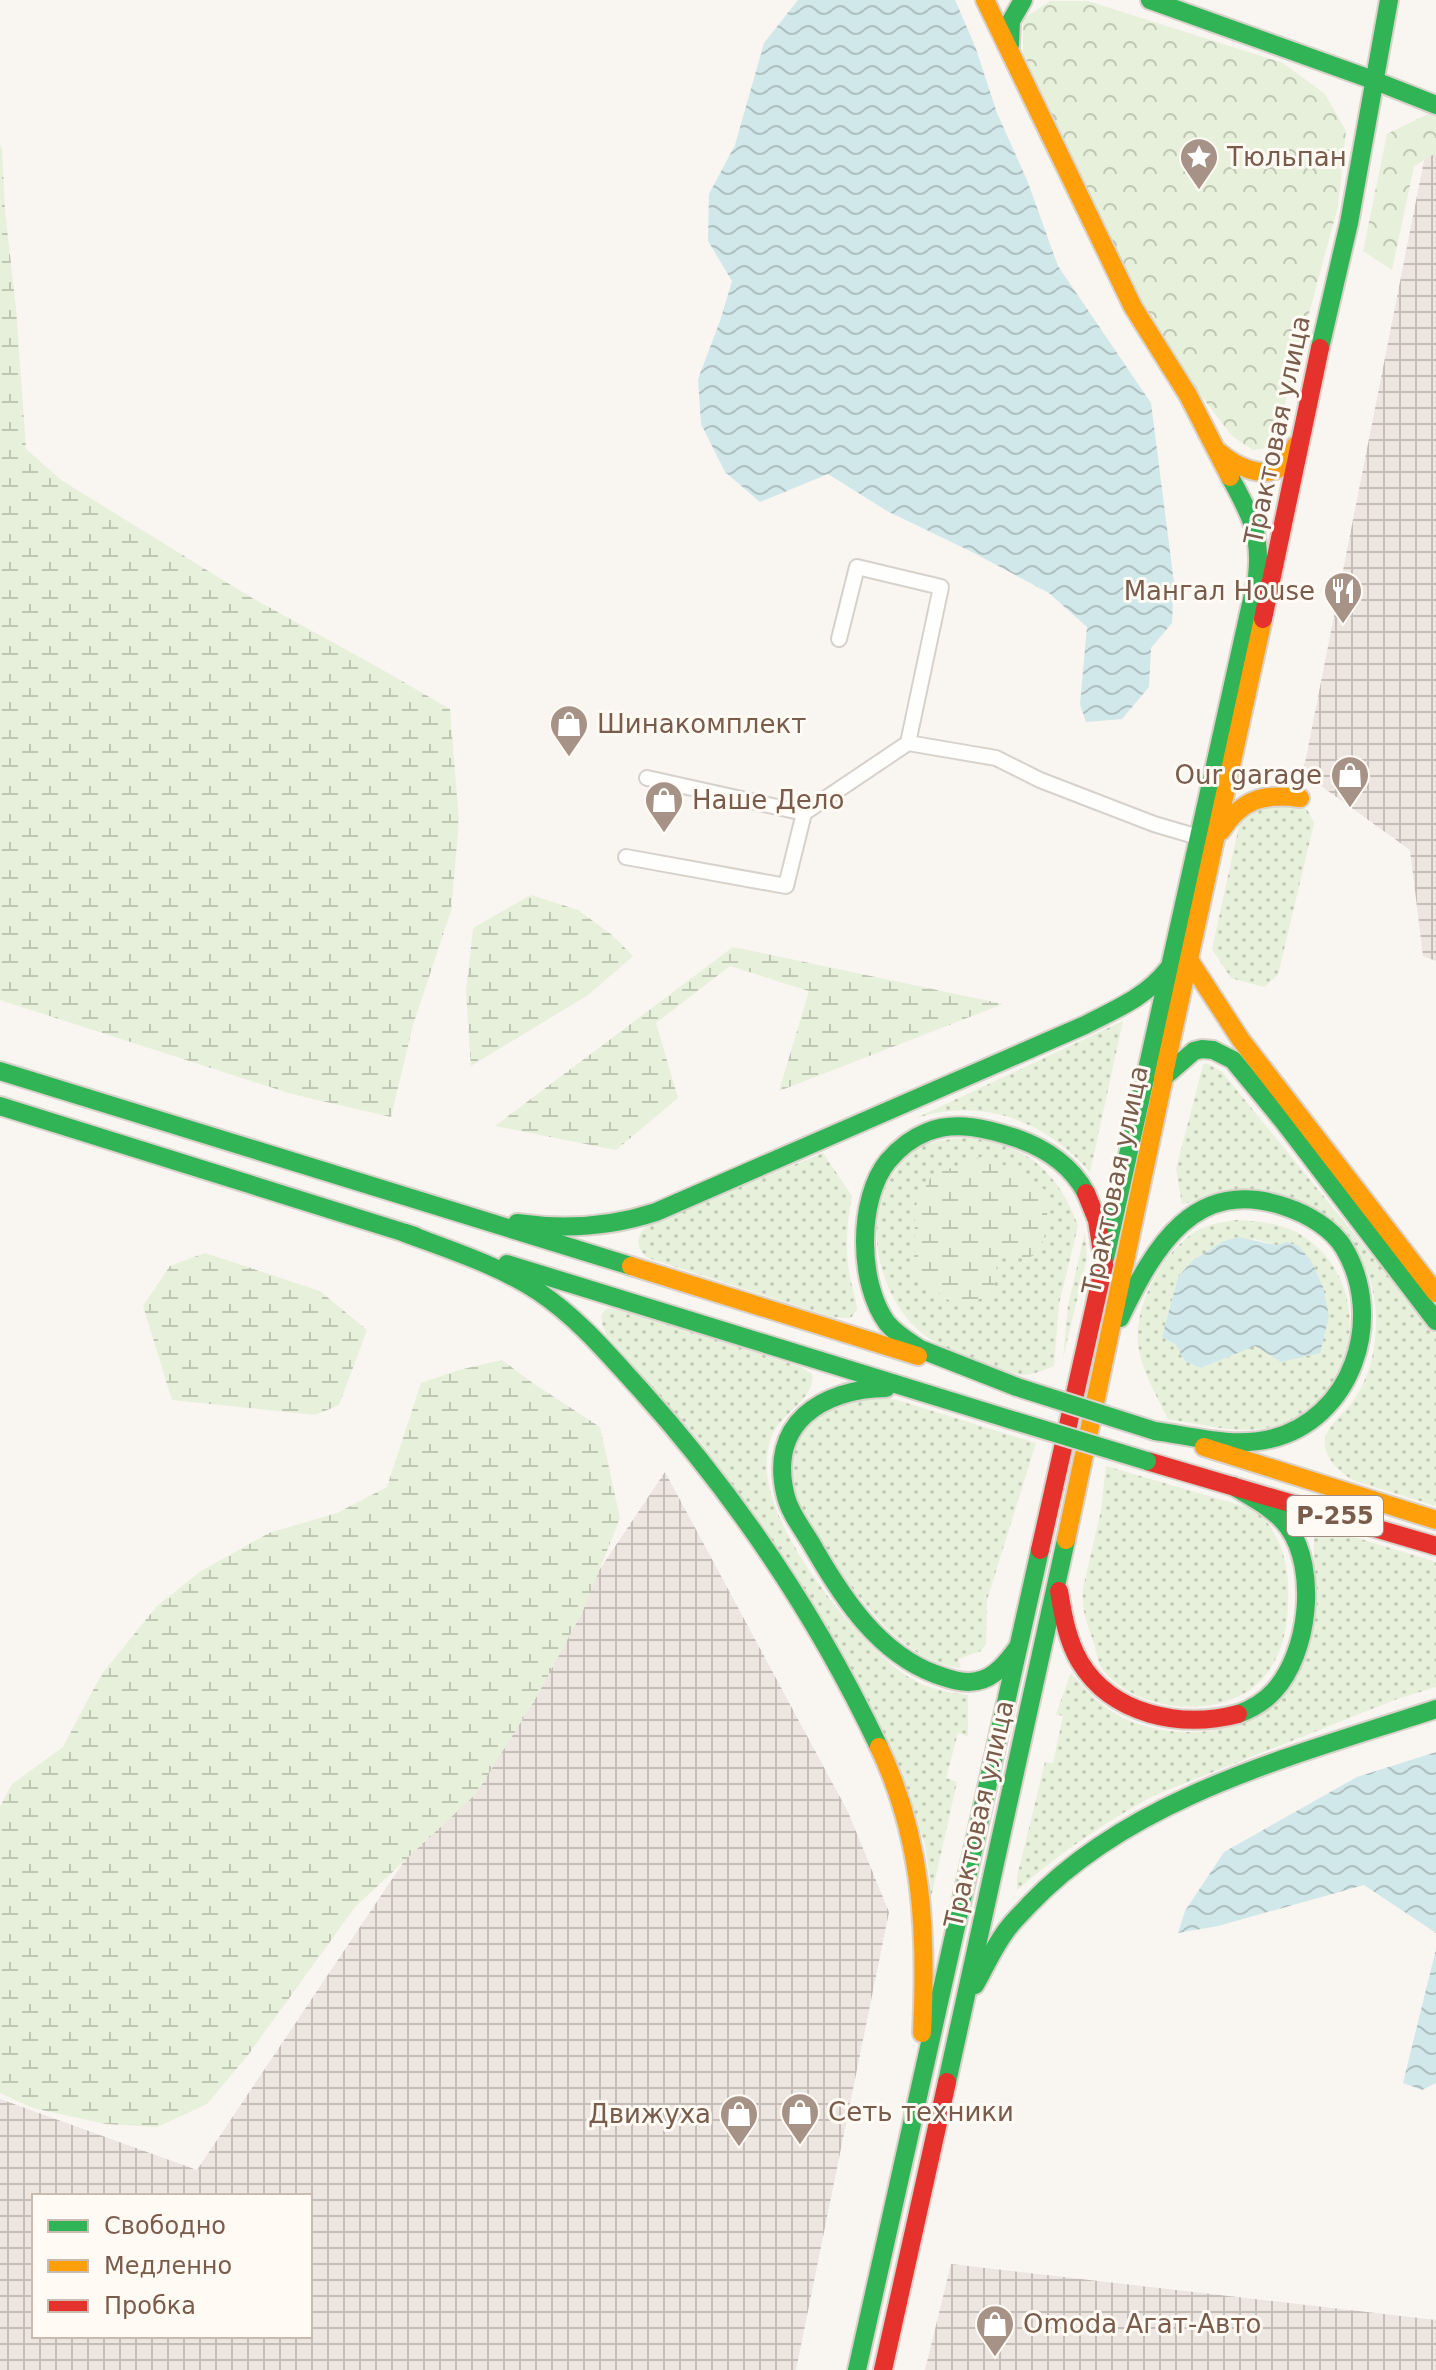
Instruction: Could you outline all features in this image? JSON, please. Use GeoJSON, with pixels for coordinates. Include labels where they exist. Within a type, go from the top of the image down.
{"type":"FeatureCollection","features":[{"type":"Feature","properties":{"kind":"main road","name":"Трактовая улица"},"geometry":{"type":"LineString","coordinates":[[883,2370],[1058,1579],[1189,960],[1207,839],[1259,554],[1256,530],[1219,452],[1188,395],[1133,307],[985,0]]}},
{"type":"Feature","properties":{"kind":"main road"},"geometry":{"type":"LineString","coordinates":[[1013,55],[1009,28],[1014,11],[1023,0]]}},
{"type":"Feature","properties":{"kind":"main road"},"geometry":{"type":"LineString","coordinates":[[1150,0],[1436,105]]}},
{"type":"Feature","properties":{"kind":"main road","name":"Трактовая улица"},"geometry":{"type":"LineString","coordinates":[[857,2370],[1169,966],[1207,839],[1302,436],[1349,223],[1389,0]]}},
{"type":"Feature","properties":{"kind":"main road"},"geometry":{"type":"LineString","coordinates":[[1219,452],[1244,467],[1271,471],[1286,462],[1302,436]]}},
{"type":"Feature","properties":{"kind":"main road"},"geometry":{"type":"LineString","coordinates":[[1207,839],[1241,807],[1257,797],[1300,798]]}},
{"type":"Feature","properties":{"kind":"main road"},"geometry":{"type":"LineString","coordinates":[[1189,960],[1241,1040],[1436,1293]]}},
{"type":"Feature","properties":{"kind":"main road"},"geometry":{"type":"LineString","coordinates":[[416,1198],[547,1227],[608,1224],[644,1216],[1085,1025],[1155,985],[1169,966]]}},
{"type":"Feature","properties":{"kind":"main road"},"geometry":{"type":"LineString","coordinates":[[1163,1078],[1194,1051],[1213,1050],[1233,1060],[1436,1321]]}},
{"type":"Feature","properties":{"kind":"main road"},"geometry":{"type":"LineString","coordinates":[[0,1071],[416,1198],[1436,1519]]}},
{"type":"Feature","properties":{"kind":"main road"},"geometry":{"type":"LineString","coordinates":[[0,1106],[1233,1486],[1269,1508],[1296,1538],[1306,1588],[1304,1627],[1294,1657],[1269,1697],[1248,1710],[1222,1718],[1164,1718],[1114,1697],[1093,1679],[1076,1656],[1065,1626],[1058,1579]]}},
{"type":"Feature","properties":{"kind":"main road"},"geometry":{"type":"LineString","coordinates":[[1017,1387],[909,1342],[893,1331],[882,1315],[867,1267],[865,1226],[872,1191],[887,1161],[913,1138],[953,1127],[981,1127],[1027,1142],[1076,1177],[1093,1206],[1104,1265]]}},
{"type":"Feature","properties":{"kind":"main road"},"geometry":{"type":"LineString","coordinates":[[1106,1351],[1136,1286],[1168,1234],[1189,1214],[1217,1202],[1250,1199],[1288,1208],[1321,1225],[1337,1238],[1345,1250],[1361,1295],[1362,1329],[1348,1379],[1330,1406],[1300,1429],[1268,1439],[1227,1440],[1155,1431]]}},
{"type":"Feature","properties":{"kind":"main road"},"geometry":{"type":"LineString","coordinates":[[405,1233],[505,1273],[540,1293],[580,1325],[692,1447],[744,1513],[827,1643],[884,1757],[898,1790],[913,1843],[921,1899],[924,1999],[919,2092]]}},
{"type":"Feature","properties":{"kind":"main road"},"geometry":{"type":"LineString","coordinates":[[1012,1420],[896,1390],[878,1387],[852,1389],[826,1398],[801,1418],[787,1442],[782,1471],[787,1500],[837,1586],[871,1628],[908,1660],[936,1675],[971,1682],[990,1675],[1007,1661],[1020,1644]]}},
{"type":"Feature","properties":{"kind":"main road","name":"Р-255"},"geometry":{"type":"LineString","coordinates":[[1233,1486],[1436,1546]]}},
{"type":"Feature","properties":{"kind":"main road"},"geometry":{"type":"LineString","coordinates":[[956,2033],[985,1964],[1008,1926],[1038,1892],[1110,1837],[1196,1794],[1281,1761],[1436,1709]]}},
{"type":"Feature","properties":{"kind":"street"},"geometry":{"type":"LineString","coordinates":[[839,639],[857,567],[941,587],[908,743]]}},
{"type":"Feature","properties":{"kind":"street"},"geometry":{"type":"LineString","coordinates":[[626,857],[786,886],[804,813],[908,743],[996,758],[1040,780],[1154,824],[1207,839]]}},
{"type":"Feature","properties":{"kind":"street"},"geometry":{"type":"LineString","coordinates":[[647,778],[804,813]]}},
{"type":"Feature","properties":{"kind":"shaded area"},"geometry":{"type":"Polygon","coordinates":[[[1429,135],[1436,137],[1436,961],[1423,956],[1410,850],[1303,773],[1429,135]]]}},
{"type":"Feature","properties":{"kind":"shaded area"},"geometry":{"type":"Polygon","coordinates":[[[665,1472],[848,1812],[889,1912],[796,2370],[0,2370],[0,2099],[197,2170],[665,1472]]]}},
{"type":"Feature","properties":{"kind":"shaded area"},"geometry":{"type":"Polygon","coordinates":[[[951,2264],[1436,2320],[1436,2370],[925,2370],[951,2264]]]}},
{"type":"Feature","properties":{"kind":"green space"},"geometry":{"type":"Polygon","coordinates":[[[1050,1],[1088,1],[1283,63],[1325,94],[1346,131],[1338,206],[1273,447],[1253,450],[1232,436],[1133,307],[1023,52],[1023,19],[1050,1]]]}},
{"type":"Feature","properties":{"kind":"green space"},"geometry":{"type":"Polygon","coordinates":[[[1428,114],[1436,116],[1436,153],[1414,166],[1392,270],[1363,251],[1387,134],[1428,114]]]}},
{"type":"Feature","properties":{"kind":"green space"},"geometry":{"type":"Polygon","coordinates":[[[0,144],[26,449],[61,480],[252,598],[450,709],[459,821],[451,911],[413,1025],[391,1117],[292,1094],[0,1000],[0,144]]]}},
{"type":"Feature","properties":{"kind":"green space"},"geometry":{"type":"Polygon","coordinates":[[[1271,802],[1307,809],[1314,823],[1278,975],[1264,987],[1231,978],[1212,949],[1241,817],[1271,802]]]}},
{"type":"Feature","properties":{"kind":"green space"},"geometry":{"type":"Polygon","coordinates":[[[531,895],[578,910],[612,935],[633,956],[588,995],[471,1066],[466,992],[473,928],[531,895]]]}},
{"type":"Feature","properties":{"kind":"green space"},"geometry":{"type":"Polygon","coordinates":[[[733,947],[1003,1004],[779,1091],[809,991],[730,966],[656,1023],[678,1098],[616,1150],[495,1126],[733,947]]]}},
{"type":"Feature","properties":{"kind":"green space"},"geometry":{"type":"Polygon","coordinates":[[[1123,1021],[1090,1172],[1053,1139],[1011,1118],[965,1110],[916,1118],[1123,1021]]]}},
{"type":"Feature","properties":{"kind":"green space"},"geometry":{"type":"Polygon","coordinates":[[[1206,1063],[1222,1072],[1436,1334],[1436,1506],[1355,1481],[1338,1469],[1326,1452],[1327,1433],[1351,1404],[1366,1376],[1376,1334],[1375,1303],[1368,1274],[1355,1248],[1337,1226],[1314,1208],[1286,1196],[1253,1191],[1224,1193],[1182,1204],[1176,1169],[1206,1063]]]}},
{"type":"Feature","properties":{"kind":"green space"},"geometry":{"type":"Polygon","coordinates":[[[966,1138],[1006,1146],[1037,1164],[1061,1190],[1078,1226],[1059,1304],[1054,1366],[1035,1373],[1024,1375],[1010,1372],[956,1353],[929,1339],[901,1310],[882,1271],[877,1228],[879,1207],[897,1169],[909,1155],[924,1145],[966,1138]]]}},
{"type":"Feature","properties":{"kind":"green space"},"geometry":{"type":"Polygon","coordinates":[[[823,1153],[852,1196],[847,1253],[857,1309],[851,1318],[832,1317],[648,1258],[640,1248],[640,1234],[653,1222],[823,1153]]]}},
{"type":"Feature","properties":{"kind":"green space"},"geometry":{"type":"Polygon","coordinates":[[[984,1156],[1019,1172],[1048,1192],[1046,1229],[1041,1247],[1030,1257],[999,1253],[992,1296],[955,1305],[914,1274],[915,1207],[932,1175],[984,1156]]]}},
{"type":"Feature","properties":{"kind":"green space"},"geometry":{"type":"Polygon","coordinates":[[[1237,1220],[1282,1226],[1296,1232],[1322,1252],[1340,1278],[1349,1307],[1349,1338],[1341,1367],[1325,1393],[1302,1414],[1271,1427],[1246,1430],[1220,1428],[1168,1419],[1146,1373],[1138,1344],[1138,1329],[1146,1297],[1161,1266],[1183,1241],[1200,1229],[1237,1220]],[[1255,1239],[1222,1242],[1192,1261],[1178,1277],[1162,1337],[1175,1344],[1185,1361],[1201,1368],[1255,1346],[1276,1245],[1255,1239]]]}},
{"type":"Feature","properties":{"kind":"green space"},"geometry":{"type":"Polygon","coordinates":[[[1085,1232],[1087,1258],[1063,1358],[1068,1306],[1085,1232]]]}},
{"type":"Feature","properties":{"kind":"green space"},"geometry":{"type":"Polygon","coordinates":[[[205,1253],[320,1291],[367,1330],[339,1405],[315,1415],[172,1400],[143,1306],[170,1266],[205,1253]]]}},
{"type":"Feature","properties":{"kind":"green space"},"geometry":{"type":"Polygon","coordinates":[[[617,1308],[801,1367],[812,1374],[810,1389],[772,1434],[767,1457],[769,1484],[778,1514],[794,1547],[839,1610],[888,1661],[924,1685],[968,1695],[968,1736],[958,1733],[946,1778],[957,1782],[930,1902],[925,1845],[904,1780],[766,1533],[704,1446],[607,1336],[601,1315],[606,1309],[617,1308]]]}},
{"type":"Feature","properties":{"kind":"green space"},"geometry":{"type":"Polygon","coordinates":[[[502,1360],[600,1427],[620,1518],[583,1611],[536,1698],[476,1794],[355,1907],[248,2055],[207,2104],[157,2127],[106,2124],[33,2108],[0,2093],[0,1807],[12,1784],[63,1747],[101,1675],[157,1606],[201,1571],[269,1533],[337,1513],[387,1487],[421,1383],[502,1360]]]}},
{"type":"Feature","properties":{"kind":"green space"},"geometry":{"type":"Polygon","coordinates":[[[858,1397],[897,1400],[1036,1443],[987,1600],[986,1644],[981,1651],[958,1659],[961,1668],[944,1665],[922,1655],[886,1627],[830,1557],[800,1504],[792,1481],[790,1461],[796,1443],[824,1411],[840,1401],[858,1397]]]}},
{"type":"Feature","properties":{"kind":"green space"},"geometry":{"type":"Polygon","coordinates":[[[1106,1466],[1253,1509],[1274,1532],[1287,1574],[1287,1622],[1282,1645],[1271,1667],[1248,1691],[1228,1701],[1206,1706],[1160,1703],[1118,1685],[1103,1670],[1086,1619],[1083,1588],[1101,1510],[1106,1466]]]}},
{"type":"Feature","properties":{"kind":"green space"},"geometry":{"type":"Polygon","coordinates":[[[1328,1529],[1436,1562],[1436,1687],[1397,1699],[1155,1795],[1083,1839],[1017,1890],[1017,1877],[1045,1762],[1053,1763],[1063,1716],[1056,1714],[1071,1673],[1109,1710],[1144,1726],[1175,1732],[1207,1731],[1249,1719],[1268,1706],[1313,1589],[1314,1537],[1328,1529]]]}},
{"type":"Feature","properties":{"kind":"water"},"geometry":{"type":"Polygon","coordinates":[[[798,0],[955,0],[1058,266],[1151,403],[1174,583],[1172,623],[1151,648],[1149,687],[1122,719],[1086,722],[1080,704],[1087,627],[1049,593],[887,511],[828,474],[760,502],[725,472],[701,424],[698,379],[732,281],[708,241],[709,194],[735,145],[764,43],[798,0]]]}},
{"type":"Feature","properties":{"kind":"water"},"geometry":{"type":"Polygon","coordinates":[[[1238,1237],[1276,1245],[1287,1242],[1299,1246],[1311,1261],[1323,1287],[1329,1316],[1320,1353],[1281,1362],[1255,1346],[1201,1368],[1185,1361],[1175,1344],[1162,1337],[1178,1277],[1192,1261],[1222,1242],[1238,1237]]]}},
{"type":"Feature","properties":{"kind":"water"},"geometry":{"type":"Polygon","coordinates":[[[1436,1752],[1436,1933],[1364,1885],[1218,1926],[1178,1933],[1185,1911],[1224,1852],[1357,1777],[1436,1752]]]}},
{"type":"Feature","properties":{"kind":"water"},"geometry":{"type":"Polygon","coordinates":[[[1436,1949],[1436,2083],[1422,2090],[1403,2083],[1436,1949]]]}},
{"type":"Feature","properties":{"kind":"traffic: fast"},"geometry":{"type":"LineString","coordinates":[[1010,45],[1011,21],[1023,0]]}},
{"type":"Feature","properties":{"kind":"traffic: fast"},"geometry":{"type":"LineString","coordinates":[[1150,0],[1436,105]]}},
{"type":"Feature","properties":{"kind":"traffic: fast"},"geometry":{"type":"LineString","coordinates":[[1320,348],[1349,223],[1389,0]]}},
{"type":"Feature","properties":{"kind":"traffic: fast"},"geometry":{"type":"LineString","coordinates":[[1105,1258],[1257,577],[1256,536],[1230,477]]}},
{"type":"Feature","properties":{"kind":"traffic: fast"},"geometry":{"type":"LineString","coordinates":[[517,1223],[587,1226],[656,1212],[1085,1025],[1140,995],[1168,969]]}},
{"type":"Feature","properties":{"kind":"traffic: fast"},"geometry":{"type":"LineString","coordinates":[[1164,1077],[1194,1051],[1202,1049],[1213,1050],[1233,1060],[1436,1321]]}},
{"type":"Feature","properties":{"kind":"traffic: fast"},"geometry":{"type":"LineString","coordinates":[[0,1071],[631,1266]]}},
{"type":"Feature","properties":{"kind":"traffic: fast"},"geometry":{"type":"LineString","coordinates":[[0,1106],[415,1236]]}},
{"type":"Feature","properties":{"kind":"traffic: fast"},"geometry":{"type":"LineString","coordinates":[[1017,1387],[920,1349],[887,1323],[877,1306],[866,1265],[866,1219],[878,1177],[888,1161],[921,1134],[938,1128],[961,1126],[1016,1138],[1037,1147],[1065,1166],[1086,1193]]}},
{"type":"Feature","properties":{"kind":"traffic: fast"},"geometry":{"type":"LineString","coordinates":[[1120,1318],[1147,1267],[1181,1224],[1202,1210],[1226,1201],[1254,1200],[1286,1207],[1310,1218],[1339,1241],[1356,1276],[1362,1305],[1361,1335],[1354,1363],[1341,1389],[1322,1411],[1298,1428],[1256,1441],[1212,1440],[1155,1431]]}},
{"type":"Feature","properties":{"kind":"traffic: fast"},"geometry":{"type":"LineString","coordinates":[[405,1233],[474,1259],[539,1292],[580,1325],[640,1389],[710,1472],[773,1559],[829,1651],[879,1747]]}},
{"type":"Feature","properties":{"kind":"traffic: fast"},"geometry":{"type":"LineString","coordinates":[[507,1264],[1012,1420]]}},
{"type":"Feature","properties":{"kind":"traffic: fast"},"geometry":{"type":"LineString","coordinates":[[1017,1387],[1155,1431]]}},
{"type":"Feature","properties":{"kind":"traffic: fast"},"geometry":{"type":"LineString","coordinates":[[886,1388],[840,1395],[804,1416],[792,1431],[784,1449],[782,1471],[791,1511],[851,1606],[880,1639],[915,1665],[951,1679],[977,1681],[995,1673],[1018,1647]]}},
{"type":"Feature","properties":{"kind":"traffic: fast"},"geometry":{"type":"LineString","coordinates":[[1012,1420],[1147,1461]]}},
{"type":"Feature","properties":{"kind":"traffic: fast"},"geometry":{"type":"LineString","coordinates":[[1233,1486],[1269,1509],[1288,1527],[1297,1545],[1306,1587],[1302,1633],[1286,1675],[1266,1699],[1238,1714]]}},
{"type":"Feature","properties":{"kind":"traffic: fast"},"geometry":{"type":"LineString","coordinates":[[947,2082],[1066,1540]]}},
{"type":"Feature","properties":{"kind":"traffic: fast"},"geometry":{"type":"LineString","coordinates":[[857,2370],[1040,1550]]}},
{"type":"Feature","properties":{"kind":"traffic: fast"},"geometry":{"type":"LineString","coordinates":[[975,1985],[999,1941],[1016,1918],[1071,1867],[1117,1834],[1219,1783],[1436,1709]]}},
{"type":"Feature","properties":{"kind":"traffic: slow"},"geometry":{"type":"LineString","coordinates":[[985,0],[1133,307],[1188,395],[1230,477]]}},
{"type":"Feature","properties":{"kind":"traffic: slow"},"geometry":{"type":"LineString","coordinates":[[1219,452],[1240,466],[1265,472],[1283,465],[1296,445]]}},
{"type":"Feature","properties":{"kind":"traffic: slow"},"geometry":{"type":"LineString","coordinates":[[1163,1078],[1263,619]]}},
{"type":"Feature","properties":{"kind":"traffic: slow"},"geometry":{"type":"LineString","coordinates":[[1221,831],[1237,812],[1254,801],[1275,797],[1300,798]]}},
{"type":"Feature","properties":{"kind":"traffic: slow"},"geometry":{"type":"LineString","coordinates":[[1189,960],[1241,1040],[1436,1293]]}},
{"type":"Feature","properties":{"kind":"traffic: slow"},"geometry":{"type":"LineString","coordinates":[[1066,1540],[1164,1077]]}},
{"type":"Feature","properties":{"kind":"traffic: slow"},"geometry":{"type":"LineString","coordinates":[[631,1266],[918,1356]]}},
{"type":"Feature","properties":{"kind":"traffic: slow"},"geometry":{"type":"LineString","coordinates":[[1204,1447],[1436,1520]]}},
{"type":"Feature","properties":{"kind":"traffic: slow"},"geometry":{"type":"LineString","coordinates":[[879,1747],[905,1817],[919,1887],[924,1959],[922,2033]]}},
{"type":"Feature","properties":{"kind":"traffic: jam"},"geometry":{"type":"LineString","coordinates":[[1263,619],[1320,348]]}},
{"type":"Feature","properties":{"kind":"traffic: jam"},"geometry":{"type":"LineString","coordinates":[[1040,1550],[1104,1265],[1097,1220],[1086,1193]]}},
{"type":"Feature","properties":{"kind":"traffic: jam"},"geometry":{"type":"LineString","coordinates":[[1147,1461],[1436,1546]]}},
{"type":"Feature","properties":{"kind":"traffic: jam"},"geometry":{"type":"LineString","coordinates":[[1059,1591],[1066,1627],[1076,1654],[1094,1680],[1110,1695],[1150,1714],[1171,1718],[1194,1720],[1238,1714]]}},
{"type":"Feature","properties":{"kind":"traffic: jam"},"geometry":{"type":"LineString","coordinates":[[883,2370],[947,2082]]}},
{"type":"Feature","properties":{"kind":"place","name":"Тюльпан"},"geometry":{"type":"Point","coordinates":[1199,191]}},
{"type":"Feature","properties":{"kind":"place","name":"Мангал House"},"geometry":{"type":"Point","coordinates":[1343,625]}},
{"type":"Feature","properties":{"kind":"place","name":"Шинакомплект"},"geometry":{"type":"Point","coordinates":[569,758]}},
{"type":"Feature","properties":{"kind":"place","name":"Our garage"},"geometry":{"type":"Point","coordinates":[1350,809]}},
{"type":"Feature","properties":{"kind":"place","name":"Наше Дело"},"geometry":{"type":"Point","coordinates":[664,834]}},
{"type":"Feature","properties":{"kind":"place","name":"Сеть техники"},"geometry":{"type":"Point","coordinates":[800,2146]}},
{"type":"Feature","properties":{"kind":"place","name":"Движуха"},"geometry":{"type":"Point","coordinates":[739,2148]}},
{"type":"Feature","properties":{"kind":"place","name":"Omoda Агат-Авто"},"geometry":{"type":"Point","coordinates":[995,2358]}}]}
